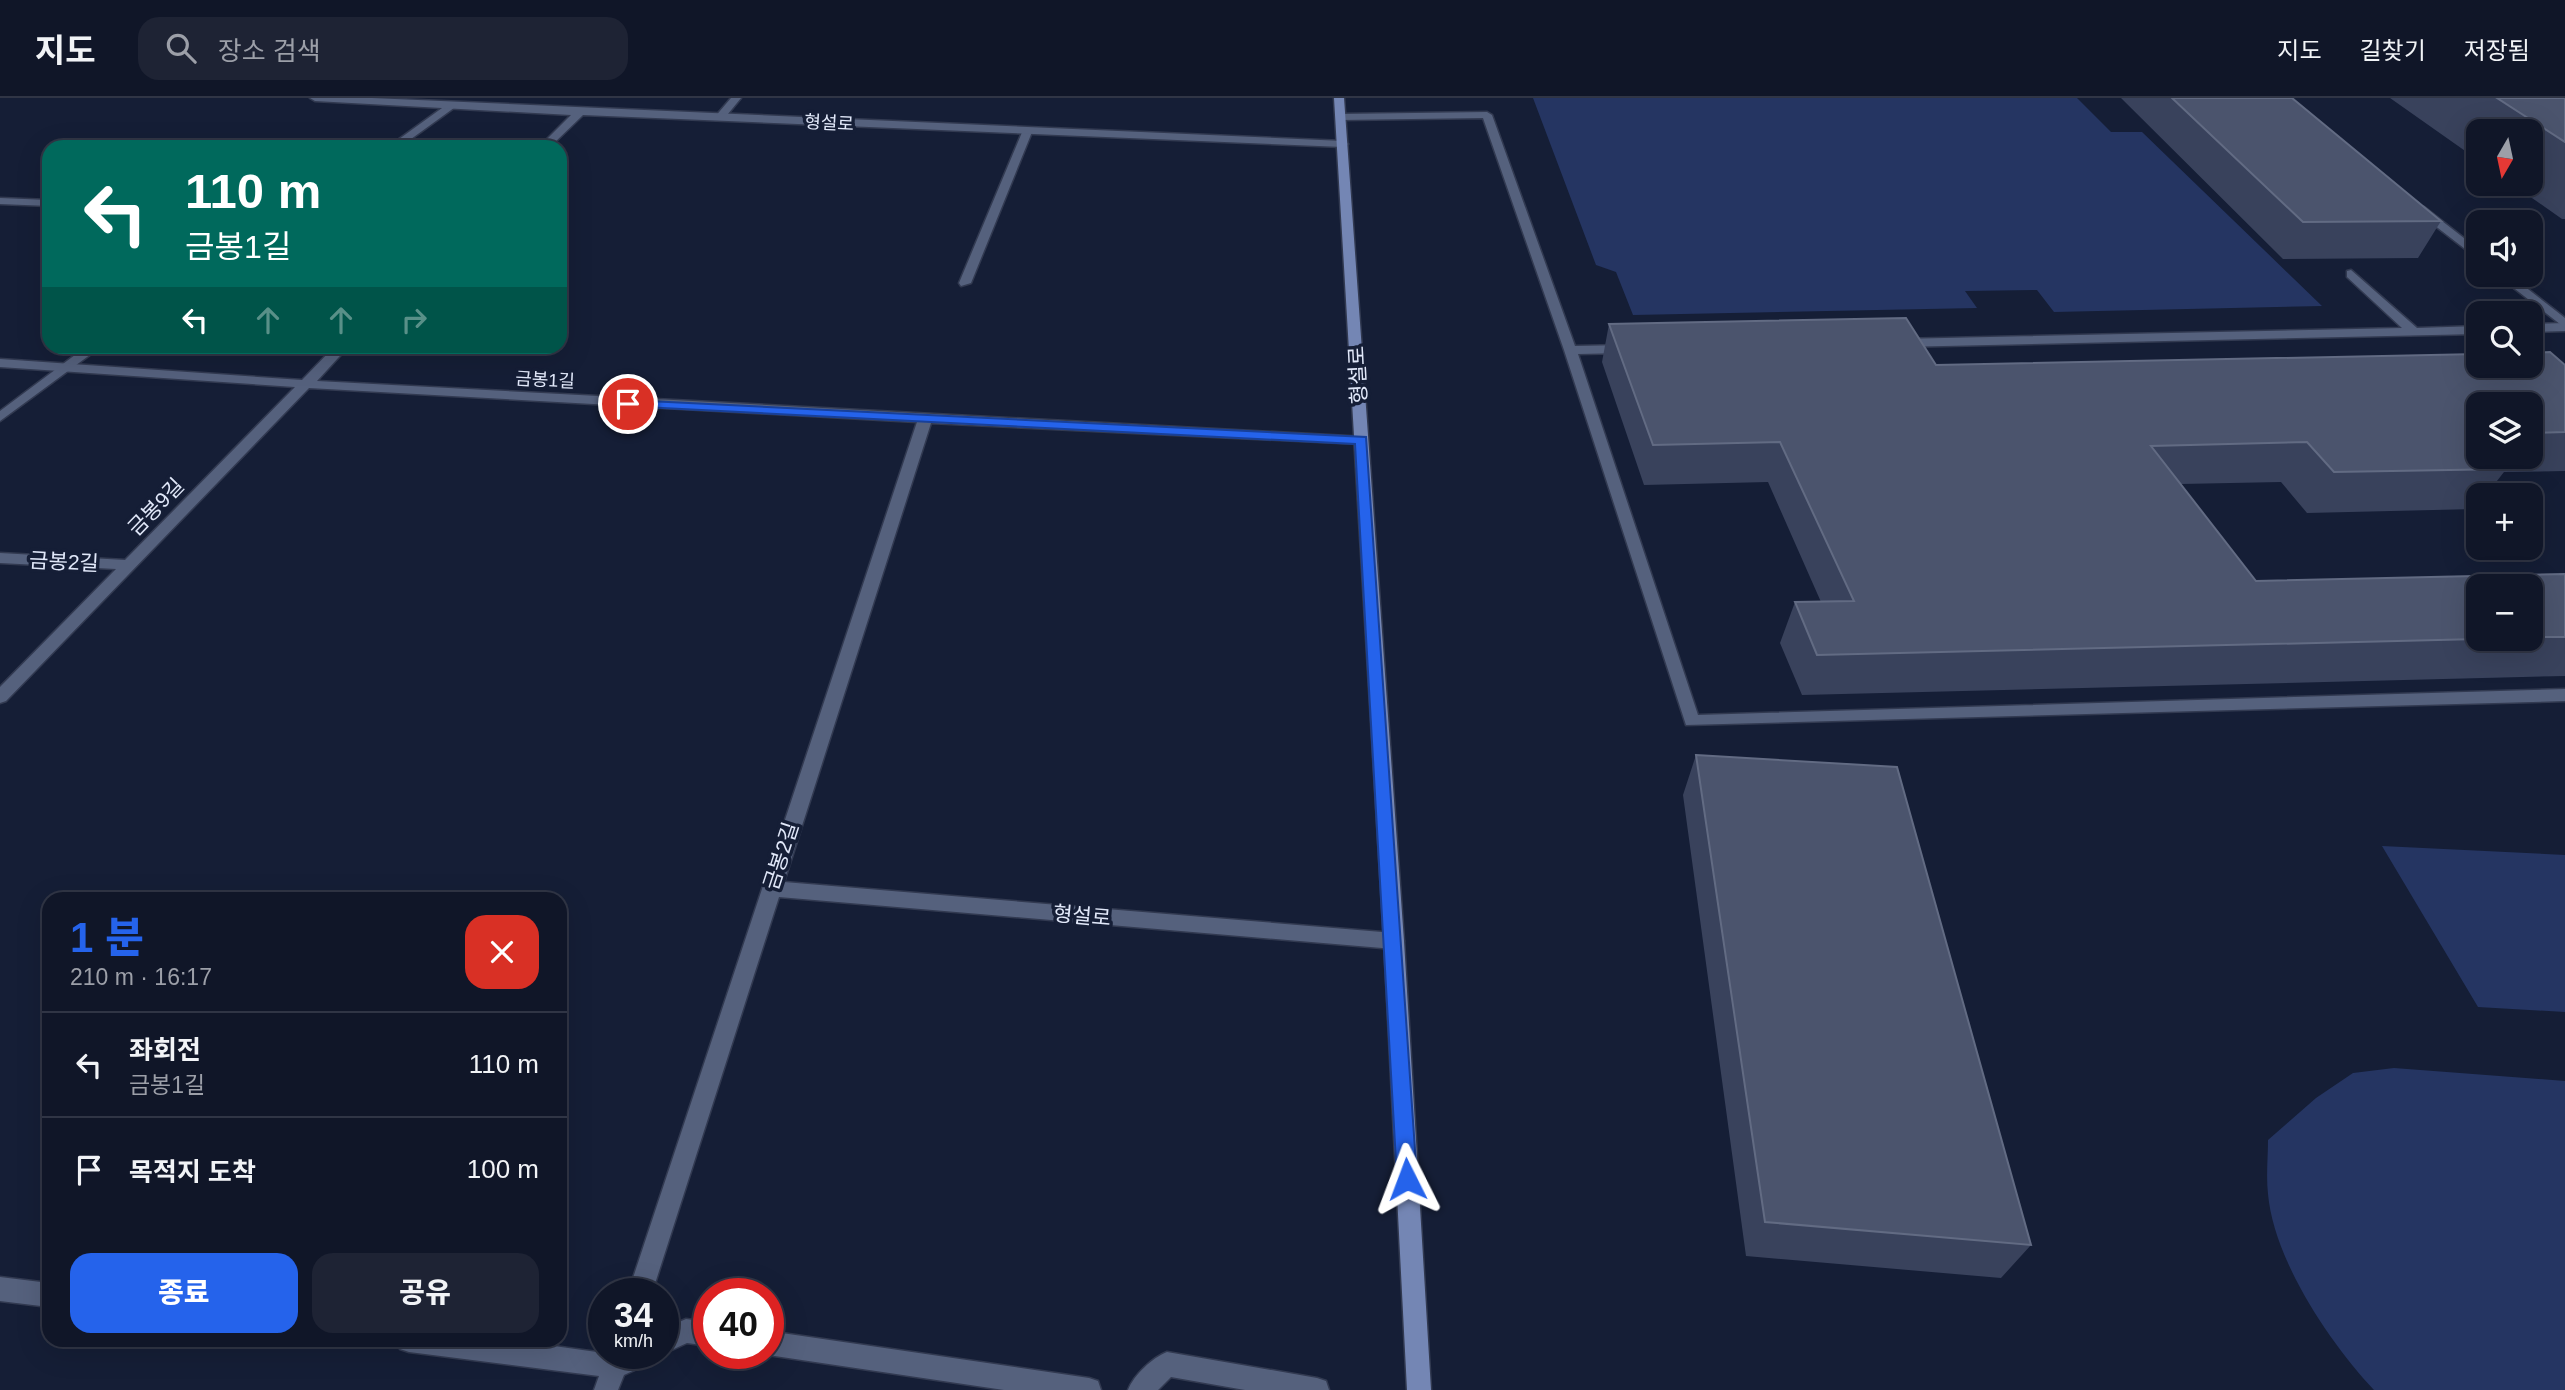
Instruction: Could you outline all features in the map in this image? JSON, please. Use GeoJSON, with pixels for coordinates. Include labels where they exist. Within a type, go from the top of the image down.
{"type":"FeatureCollection","features":[{"type":"Feature","properties":{"kind":"street","name":"형설로"},"geometry":{"type":"LineString","coordinates":[[315,98],[580,112],[1343,144]]}},
{"type":"Feature","properties":{"kind":"street"},"geometry":{"type":"LineString","coordinates":[[719,118],[736,98]]}},
{"type":"Feature","properties":{"kind":"street","name":"형설로"},"geometry":{"type":"LineString","coordinates":[[1339,98],[1394,942],[1419,1390]]}},
{"type":"Feature","properties":{"kind":"street"},"geometry":{"type":"LineString","coordinates":[[403,140],[453,105]]}},
{"type":"Feature","properties":{"kind":"street"},"geometry":{"type":"LineString","coordinates":[[551,140],[580,112]]}},
{"type":"Feature","properties":{"kind":"street"},"geometry":{"type":"LineString","coordinates":[[1341,117],[1487,115],[1570,350],[1692,721],[2565,695]]}},
{"type":"Feature","properties":{"kind":"street"},"geometry":{"type":"LineString","coordinates":[[965,283],[1027,132]]}},
{"type":"Feature","properties":{"kind":"street"},"geometry":{"type":"LineString","coordinates":[[0,201],[42,203]]}},
{"type":"Feature","properties":{"kind":"street"},"geometry":{"type":"LineString","coordinates":[[2412,202],[2466,245]]}},
{"type":"Feature","properties":{"kind":"street"},"geometry":{"type":"LineString","coordinates":[[2351,274],[2413,331]]}},
{"type":"Feature","properties":{"kind":"street"},"geometry":{"type":"LineString","coordinates":[[2518,287],[2565,326]]}},
{"type":"Feature","properties":{"kind":"street"},"geometry":{"type":"LineString","coordinates":[[2543,327],[2565,326]]}},
{"type":"Feature","properties":{"kind":"street"},"geometry":{"type":"LineString","coordinates":[[1888,343],[2413,331],[2466,333]]}},
{"type":"Feature","properties":{"kind":"street"},"geometry":{"type":"LineString","coordinates":[[1570,350],[1639,349]]}},
{"type":"Feature","properties":{"kind":"street"},"geometry":{"type":"LineString","coordinates":[[0,416],[84,354]]}},
{"type":"Feature","properties":{"kind":"street","name":"금봉9길"},"geometry":{"type":"LineString","coordinates":[[0,697],[335,354]]}},
{"type":"Feature","properties":{"kind":"street","name":"금봉1길"},"geometry":{"type":"LineString","coordinates":[[0,363],[303,386],[925,420],[1361,440]]}},
{"type":"Feature","properties":{"kind":"street","name":"금봉2길"},"geometry":{"type":"LineString","coordinates":[[645,1278],[925,420]]}},
{"type":"Feature","properties":{"kind":"street","name":"금봉2길"},"geometry":{"type":"LineString","coordinates":[[0,558],[129,565]]}},
{"type":"Feature","properties":{"kind":"street","name":"형설로"},"geometry":{"type":"LineString","coordinates":[[771,889],[1394,942]]}},
{"type":"Feature","properties":{"kind":"street"},"geometry":{"type":"LineString","coordinates":[[0,1289],[42,1294]]}},
{"type":"Feature","properties":{"kind":"street"},"geometry":{"type":"LineString","coordinates":[[784,1345],[1089,1390]]}},
{"type":"Feature","properties":{"kind":"street"},"geometry":{"type":"LineString","coordinates":[[482,1347],[588,1357]]}},
{"type":"Feature","properties":{"kind":"street"},"geometry":{"type":"LineString","coordinates":[[1140,1390],[1167,1364],[1317,1390]]}},
{"type":"Feature","properties":{"kind":"street"},"geometry":{"type":"LineString","coordinates":[[606,1390],[614,1369]]}},
{"type":"Feature","properties":{"kind":"shaded area"},"geometry":{"type":"Polygon","coordinates":[[[1533,98],[2077,98],[2111,132],[2142,132],[2322,306],[2054,312],[2037,290],[1965,291],[1977,308],[1633,315],[1616,272],[1596,265],[1533,98]]]}},
{"type":"Feature","properties":{"kind":"shaded area"},"geometry":{"type":"Polygon","coordinates":[[[2382,846],[2565,855],[2565,1012],[2478,1007],[2382,846]]]}},
{"type":"Feature","properties":{"kind":"shaded area"},"geometry":{"type":"Polygon","coordinates":[[[2394,1068],[2565,1081],[2565,1390],[2374,1390],[2339,1348],[2306,1299],[2292,1272],[2272,1219],[2267,1187],[2268,1140],[2316,1098],[2353,1073],[2394,1068]]]}},
{"type":"Feature","properties":{"kind":"building"},"geometry":{"type":"Polygon","coordinates":[[[2172,98],[2292,98],[2441,221],[2303,222],[2172,98]]]}},
{"type":"Feature","properties":{"kind":"building"},"geometry":{"type":"Polygon","coordinates":[[[2497,98],[2565,98],[2565,142],[2543,128],[2543,119],[2529,119],[2497,98]]]}},
{"type":"Feature","properties":{"kind":"building"},"geometry":{"type":"Polygon","coordinates":[[[1906,318],[1936,365],[2466,354],[2466,378],[2543,378],[2543,352],[2550,352],[2565,365],[2565,432],[2543,433],[2543,392],[2466,392],[2466,469],[2506,469],[2334,472],[2307,442],[2151,446],[2256,581],[2466,576],[2466,639],[1817,655],[1795,602],[1854,601],[1780,442],[1653,445],[1609,324],[1906,318]]]}},
{"type":"Feature","properties":{"kind":"building"},"geometry":{"type":"Polygon","coordinates":[[[2543,574],[2565,574],[2565,637],[2543,637],[2543,574]]]}},
{"type":"Feature","properties":{"kind":"building"},"geometry":{"type":"Polygon","coordinates":[[[1696,755],[1897,767],[2031,1245],[1765,1222],[1696,755]]]}},
{"type":"Feature","properties":{"kind":"route"},"geometry":{"type":"LineString","coordinates":[[628,404],[1361,440],[1407,1179]]}}]}
